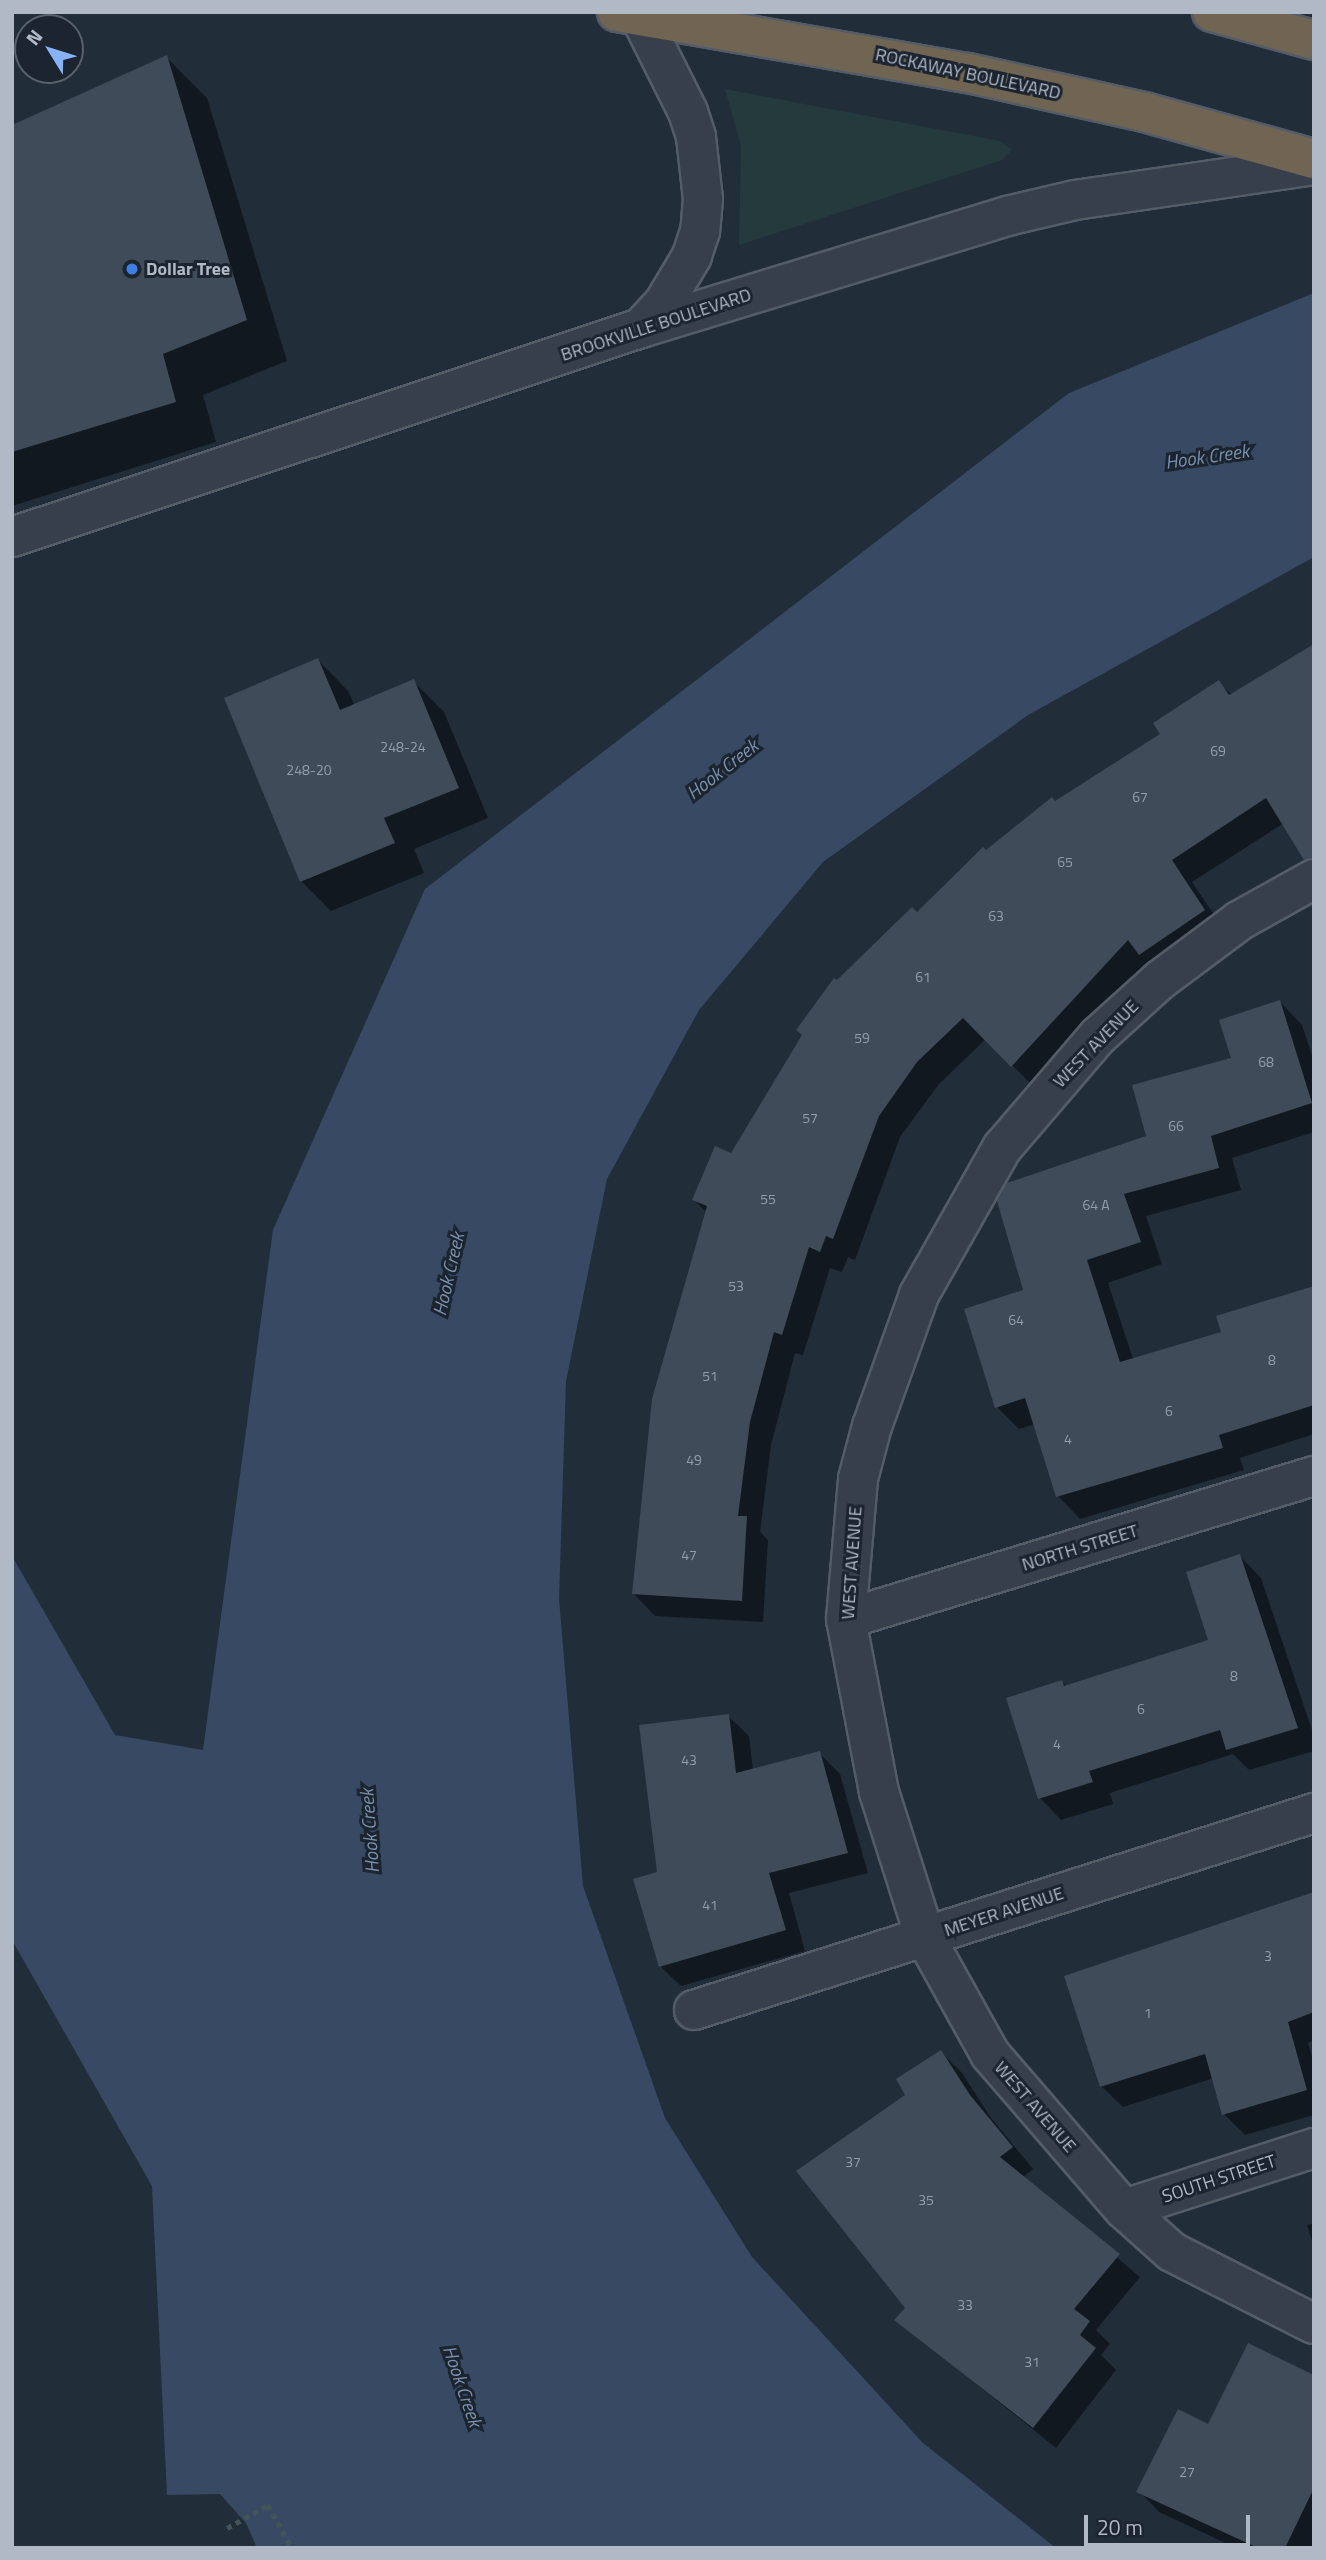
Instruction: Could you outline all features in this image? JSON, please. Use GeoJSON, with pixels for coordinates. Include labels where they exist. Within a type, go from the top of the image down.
{"type":"FeatureCollection","features":[{"type":"Feature","properties":{"kind":"highway"},"geometry":{"type":"LineString","coordinates":[[1212,12],[1314,40]]}},
{"type":"Feature","properties":{"kind":"highway","name":"ROCKAWAY BOULEVARD"},"geometry":{"type":"LineString","coordinates":[[628,14],[968,73],[1144,112],[1314,159]]}},
{"type":"Feature","properties":{"kind":"street"},"geometry":{"type":"LineString","coordinates":[[628,14],[688,111],[696,137],[703,199],[700,231],[692,256],[664,303],[641,328]]}},
{"type":"Feature","properties":{"kind":"street","name":"BROOKVILLE BOULEVARD"},"geometry":{"type":"LineString","coordinates":[[12,537],[641,328],[1007,216],[1075,200],[1314,165]]}},
{"type":"Feature","properties":{"kind":"street","name":"WEST AVENUE"},"geometry":{"type":"LineString","coordinates":[[1314,879],[1239,921],[1160,980],[1098,1036],[987,1171],[919,1295],[872,1426],[858,1479],[846,1619],[879,1792],[925,1937],[990,2054],[1124,2209],[1172,2252],[1314,2324]]}},
{"type":"Feature","properties":{"kind":"street","name":"NORTH STREET"},"geometry":{"type":"LineString","coordinates":[[846,1619],[1314,1476]]}},
{"type":"Feature","properties":{"kind":"street","name":"MEYER AVENUE"},"geometry":{"type":"LineString","coordinates":[[694,2010],[1314,1813]]}},
{"type":"Feature","properties":{"kind":"street","name":"SOUTH STREET"},"geometry":{"type":"LineString","coordinates":[[1124,2209],[1314,2148]]}},
{"type":"Feature","properties":{"kind":"path"},"geometry":{"type":"LineString","coordinates":[[227,2528],[268,2505],[292,2548]]}},
{"type":"Feature","properties":{"kind":"green space"},"geometry":{"type":"Polygon","coordinates":[[[725,89],[1000,141],[1012,150],[1002,160],[739,245],[741,146],[725,89]]]}},
{"type":"Feature","properties":{"kind":"water","name":"Hook Creek"},"geometry":{"type":"Polygon","coordinates":[[[1314,293],[1314,557],[1028,715],[823,862],[699,1010],[607,1179],[566,1381],[559,1599],[583,1886],[665,2118],[752,2257],[923,2443],[1056,2548],[257,2548],[246,2523],[220,2494],[167,2495],[152,2186],[12,1940],[12,1556],[115,1735],[203,1750],[273,1230],[425,889],[1069,393],[1314,293]]]}},
{"type":"Feature","properties":{"kind":"building","name":"Dollar Tree"},"geometry":{"type":"Polygon","coordinates":[[[167,55],[247,320],[163,354],[176,402],[12,452],[12,125],[167,55]]]}},
{"type":"Feature","properties":{"kind":"building"},"geometry":{"type":"Polygon","coordinates":[[[1314,644],[1314,857],[1304,860],[1266,798],[1172,860],[1205,910],[1139,955],[1128,940],[1011,1067],[963,1018],[917,1062],[879,1116],[833,1239],[826,1236],[820,1252],[809,1247],[782,1335],[774,1332],[750,1422],[738,1516],[747,1516],[742,1601],[632,1594],[652,1399],[707,1206],[692,1200],[715,1146],[731,1153],[802,1035],[796,1030],[834,978],[837,980],[912,907],[917,912],[983,847],[986,850],[1052,797],[1055,801],[1160,734],[1153,723],[1219,680],[1229,695],[1314,644]]]}},
{"type":"Feature","properties":{"kind":"building"},"geometry":{"type":"Polygon","coordinates":[[[318,658],[340,710],[414,679],[459,788],[384,818],[395,843],[300,882],[224,698],[318,658]]]}},
{"type":"Feature","properties":{"kind":"building"},"geometry":{"type":"Polygon","coordinates":[[[1280,1000],[1312,1103],[1211,1136],[1219,1168],[1124,1194],[1141,1242],[1087,1260],[1120,1362],[1221,1332],[1216,1316],[1314,1286],[1314,1405],[1219,1435],[1223,1448],[1056,1497],[1025,1398],[995,1408],[964,1309],[1023,1290],[997,1201],[1007,1183],[1146,1136],[1132,1085],[1231,1058],[1219,1020],[1280,1000]]]}},
{"type":"Feature","properties":{"kind":"building"},"geometry":{"type":"Polygon","coordinates":[[[1240,1554],[1298,1728],[1226,1750],[1220,1730],[1089,1771],[1093,1782],[1038,1799],[1006,1698],[1062,1680],[1064,1686],[1208,1640],[1186,1572],[1240,1554]]]}},
{"type":"Feature","properties":{"kind":"building"},"geometry":{"type":"Polygon","coordinates":[[[729,1714],[736,1773],[820,1751],[848,1853],[769,1873],[786,1930],[659,1967],[633,1879],[657,1872],[639,1725],[729,1714]]]}},
{"type":"Feature","properties":{"kind":"building"},"geometry":{"type":"Polygon","coordinates":[[[1314,1892],[1314,2012],[1288,2022],[1307,2090],[1222,2115],[1205,2054],[1100,2087],[1064,1976],[1314,1892]]]}},
{"type":"Feature","properties":{"kind":"building"},"geometry":{"type":"Polygon","coordinates":[[[941,2050],[970,2095],[1013,2147],[1000,2157],[1120,2254],[1074,2309],[1090,2321],[1080,2335],[1096,2348],[1033,2428],[894,2320],[905,2308],[796,2171],[905,2095],[896,2079],[941,2050]]]}},
{"type":"Feature","properties":{"kind":"building"},"geometry":{"type":"Polygon","coordinates":[[[1248,2343],[1314,2375],[1314,2488],[1285,2548],[1258,2548],[1136,2492],[1178,2409],[1208,2424],[1248,2343]]]}},
{"type":"Feature","properties":{"kind":"place","name":"Dollar Tree"},"geometry":{"type":"Point","coordinates":[132,269]}}]}
